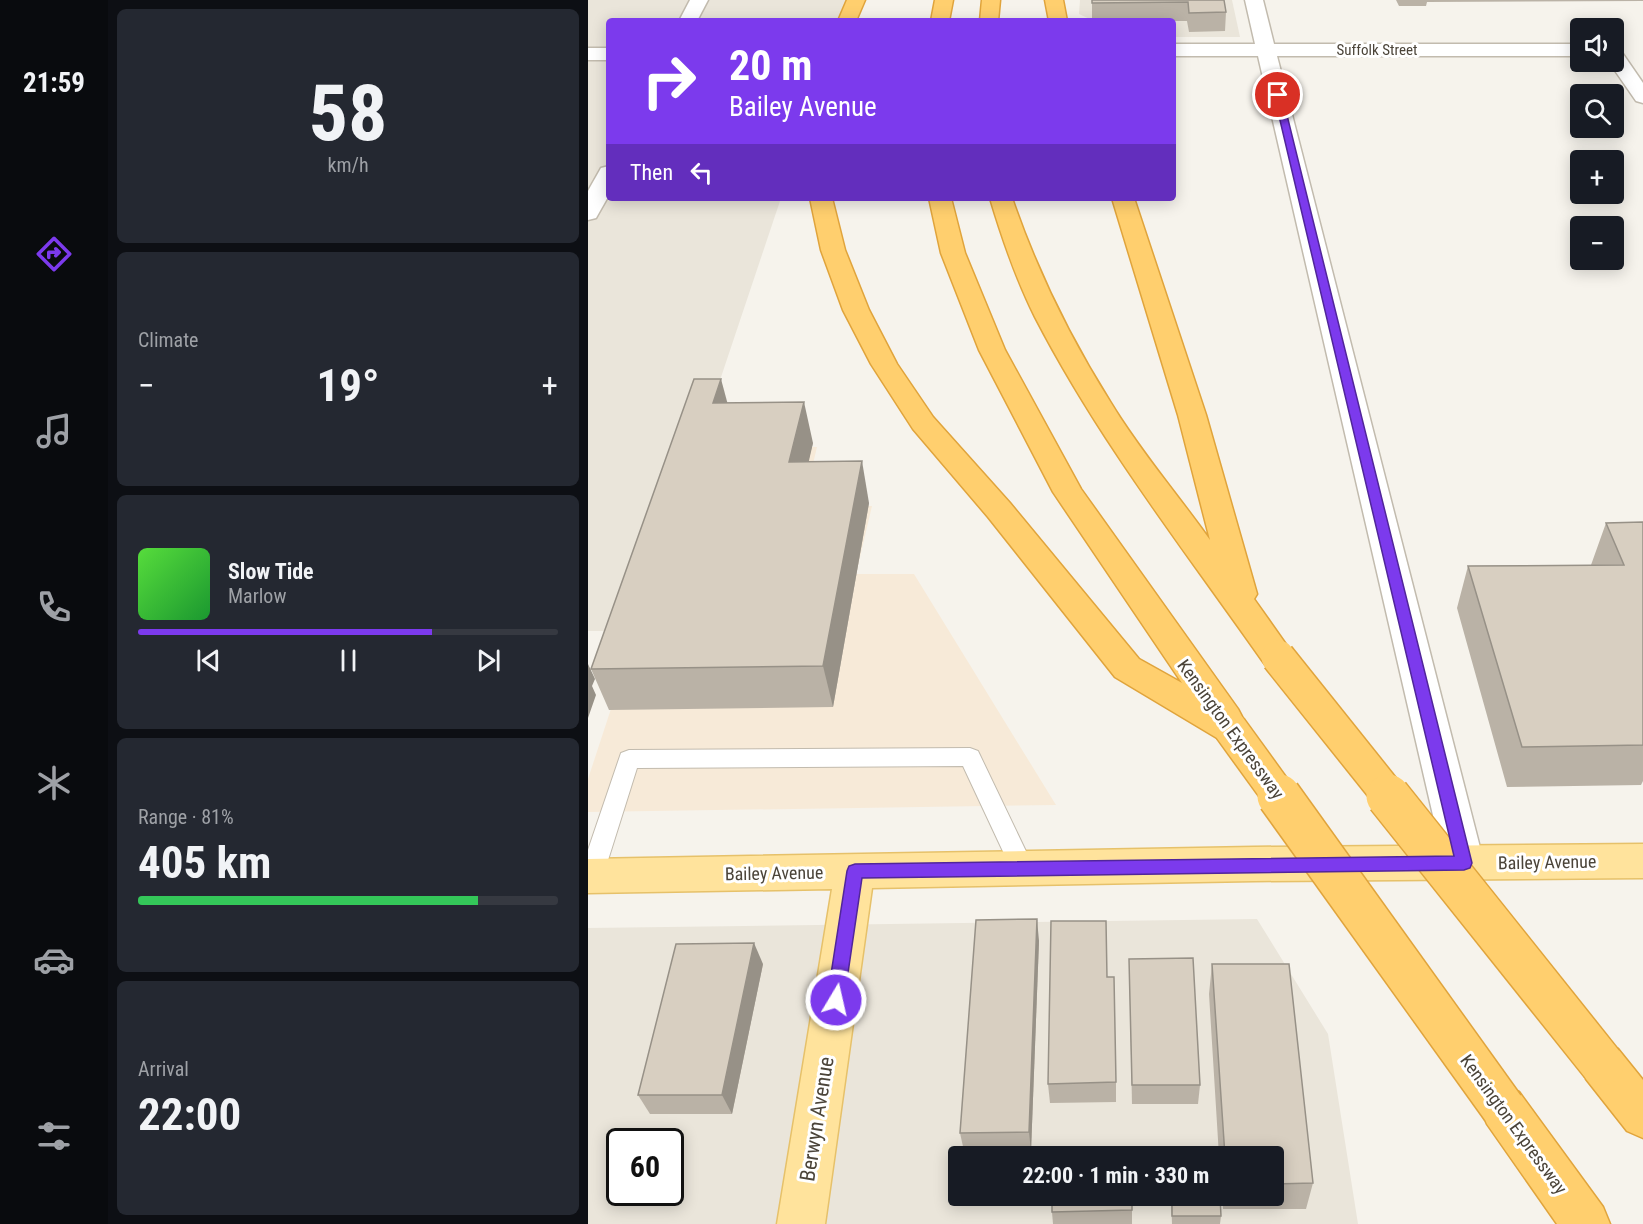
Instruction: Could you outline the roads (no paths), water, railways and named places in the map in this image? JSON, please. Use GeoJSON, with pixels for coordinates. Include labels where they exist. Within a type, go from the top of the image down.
{"type":"FeatureCollection","features":[{"type":"Feature","properties":{"kind":"highway"},"geometry":{"type":"LineString","coordinates":[[848,18],[856,0]]}},
{"type":"Feature","properties":{"kind":"highway"},"geometry":{"type":"LineString","coordinates":[[1054,0],[1057,18]]}},
{"type":"Feature","properties":{"kind":"highway"},"geometry":{"type":"LineString","coordinates":[[822,201],[833,250],[856,310],[884,364],[923,423],[999,510],[1126,668],[1230,728]]}},
{"type":"Feature","properties":{"kind":"highway","name":"Kensington Expressway"},"geometry":{"type":"LineString","coordinates":[[941,201],[953,253],[992,350],[1068,492],[1173,648],[1586,1224]]}},
{"type":"Feature","properties":{"kind":"highway"},"geometry":{"type":"LineString","coordinates":[[1002,201],[1015,241],[1047,315],[1099,407],[1246,616],[1643,1115]]}},
{"type":"Feature","properties":{"kind":"highway"},"geometry":{"type":"LineString","coordinates":[[1124,201],[1192,415],[1246,616]]}},
{"type":"Feature","properties":{"kind":"main road","name":"Bailey Avenue"},"geometry":{"type":"LineString","coordinates":[[590,876],[1022,868],[1643,861]]}},
{"type":"Feature","properties":{"kind":"main road","name":"Berwyn Avenue"},"geometry":{"type":"LineString","coordinates":[[801,1224],[855,871]]}},
{"type":"Feature","properties":{"kind":"street"},"geometry":{"type":"LineString","coordinates":[[690,18],[699,0]]}},
{"type":"Feature","properties":{"kind":"street"},"geometry":{"type":"LineString","coordinates":[[1254,0],[1464,863]]}},
{"type":"Feature","properties":{"kind":"street","name":"Suffolk Street"},"geometry":{"type":"LineString","coordinates":[[1176,50],[1570,50]]}},
{"type":"Feature","properties":{"kind":"street"},"geometry":{"type":"LineString","coordinates":[[588,54],[606,54]]}},
{"type":"Feature","properties":{"kind":"street"},"geometry":{"type":"LineString","coordinates":[[1624,69],[1643,97]]}},
{"type":"Feature","properties":{"kind":"street"},"geometry":{"type":"LineString","coordinates":[[588,213],[606,179]]}},
{"type":"Feature","properties":{"kind":"lane"},"geometry":{"type":"LineString","coordinates":[[590,876],[629,759],[970,757],[1022,868]]}}]}
